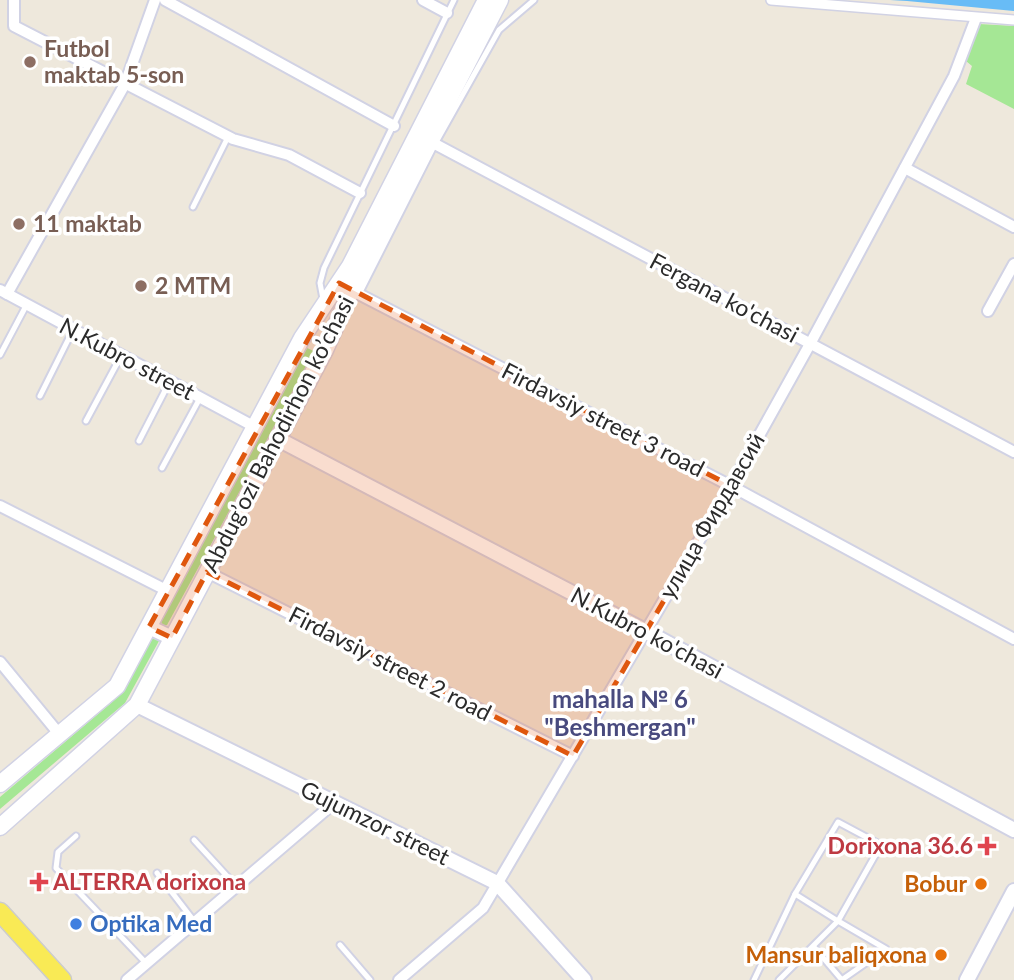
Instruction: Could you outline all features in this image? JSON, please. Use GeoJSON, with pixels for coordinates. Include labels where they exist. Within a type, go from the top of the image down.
{"type":"FeatureCollection","features":[{"type":"Feature","properties":{"kind":"main road","name":"Abdug’ozi Bahodirhon ko’chasi"},"geometry":{"type":"LineString","coordinates":[[471,43],[486,0]]}},
{"type":"Feature","properties":{"kind":"main road","name":"Abdug’ozi Bahodirhon ko’chasi"},"geometry":{"type":"LineString","coordinates":[[0,827],[137,705],[325,350],[350,289],[350,267],[471,43],[500,0]]}},
{"type":"Feature","properties":{"kind":"main road","name":"Abdug’ozi Bahodirhon ko’chasi"},"geometry":{"type":"LineString","coordinates":[[0,784],[117,686],[302,338],[324,304],[350,289]]}},
{"type":"Feature","properties":{"kind":"main road"},"geometry":{"type":"LineString","coordinates":[[0,912],[62,980]]}},
{"type":"Feature","properties":{"kind":"street"},"geometry":{"type":"LineString","coordinates":[[14,0],[14,26],[228,137],[289,155],[360,193]]}},
{"type":"Feature","properties":{"kind":"street"},"geometry":{"type":"LineString","coordinates":[[4,292],[125,84],[155,0]]}},
{"type":"Feature","properties":{"kind":"street"},"geometry":{"type":"LineString","coordinates":[[165,0],[394,126]]}},
{"type":"Feature","properties":{"kind":"street"},"geometry":{"type":"LineString","coordinates":[[423,0],[447,13]]}},
{"type":"Feature","properties":{"kind":"street"},"geometry":{"type":"LineString","coordinates":[[771,0],[1014,20]]}},
{"type":"Feature","properties":{"kind":"street","name":"улица Фирдавсий"},"geometry":{"type":"LineString","coordinates":[[399,980],[483,908],[731,486],[810,344],[954,76],[976,18]]}},
{"type":"Feature","properties":{"kind":"street","name":"Fergana ko'chasi"},"geometry":{"type":"LineString","coordinates":[[435,144],[1014,452]]}},
{"type":"Feature","properties":{"kind":"street"},"geometry":{"type":"LineString","coordinates":[[905,168],[1014,227]]}},
{"type":"Feature","properties":{"kind":"street"},"geometry":{"type":"LineString","coordinates":[[988,312],[1014,264]]}},
{"type":"Feature","properties":{"kind":"street","name":"Firdavsiy street 3 road"},"geometry":{"type":"LineString","coordinates":[[350,289],[731,486],[1014,639]]}},
{"type":"Feature","properties":{"kind":"street","name":"N.Kubro street"},"geometry":{"type":"LineString","coordinates":[[4,292],[255,426]]}},
{"type":"Feature","properties":{"kind":"street","name":"N.Kubro ko'chasi"},"geometry":{"type":"LineString","coordinates":[[278,439],[645,631],[1014,830]]}},
{"type":"Feature","properties":{"kind":"street"},"geometry":{"type":"LineString","coordinates":[[0,506],[167,591]]}},
{"type":"Feature","properties":{"kind":"street","name":"Firdavsiy street 2 road"},"geometry":{"type":"LineString","coordinates":[[207,572],[573,756]]}},
{"type":"Feature","properties":{"kind":"street"},"geometry":{"type":"LineString","coordinates":[[149,627],[173,638]]}},
{"type":"Feature","properties":{"kind":"street"},"geometry":{"type":"LineString","coordinates":[[0,662],[60,735]]}},
{"type":"Feature","properties":{"kind":"street","name":"Gujumzor street"},"geometry":{"type":"LineString","coordinates":[[137,705],[497,883],[584,980]]}},
{"type":"Feature","properties":{"kind":"street"},"geometry":{"type":"LineString","coordinates":[[127,980],[334,803]]}},
{"type":"Feature","properties":{"kind":"street"},"geometry":{"type":"LineString","coordinates":[[967,980],[1014,891]]}},
{"type":"Feature","properties":{"kind":"lane"},"geometry":{"type":"LineString","coordinates":[[324,304],[320,283],[324,268],[454,0]]}},
{"type":"Feature","properties":{"kind":"lane"},"geometry":{"type":"LineString","coordinates":[[350,289],[499,30],[534,0]]}},
{"type":"Feature","properties":{"kind":"lane"},"geometry":{"type":"LineString","coordinates":[[193,207],[228,137]]}},
{"type":"Feature","properties":{"kind":"lane"},"geometry":{"type":"LineString","coordinates":[[0,355],[27,304]]}},
{"type":"Feature","properties":{"kind":"lane"},"geometry":{"type":"LineString","coordinates":[[40,396],[73,330]]}},
{"type":"Feature","properties":{"kind":"lane"},"geometry":{"type":"LineString","coordinates":[[86,421],[121,356]]}},
{"type":"Feature","properties":{"kind":"lane"},"geometry":{"type":"LineString","coordinates":[[139,441],[170,381]]}},
{"type":"Feature","properties":{"kind":"lane"},"geometry":{"type":"LineString","coordinates":[[162,468],[200,398]]}},
{"type":"Feature","properties":{"kind":"lane"},"geometry":{"type":"LineString","coordinates":[[754,980],[795,894],[838,822],[881,845],[838,921],[779,980]]}},
{"type":"Feature","properties":{"kind":"lane"},"geometry":{"type":"LineString","coordinates":[[76,836],[58,852],[56,868],[146,964]]}},
{"type":"Feature","properties":{"kind":"lane"},"geometry":{"type":"LineString","coordinates":[[194,840],[237,887]]}},
{"type":"Feature","properties":{"kind":"lane"},"geometry":{"type":"LineString","coordinates":[[156,873],[196,923]]}},
{"type":"Feature","properties":{"kind":"lane"},"geometry":{"type":"LineString","coordinates":[[795,894],[886,949],[843,979],[814,947]]}},
{"type":"Feature","properties":{"kind":"lane"},"geometry":{"type":"LineString","coordinates":[[340,945],[370,980]]}},
{"type":"Feature","properties":{"kind":"highlighted area"},"geometry":{"type":"Polygon","coordinates":[[[339,283],[731,486],[573,756],[207,572],[172,638],[149,627],[339,283]]]}},
{"type":"Feature","properties":{"kind":"green space"},"geometry":{"type":"Polygon","coordinates":[[[979,24],[1014,26],[1014,109],[966,84],[972,66],[966,61],[979,24]]]}},
{"type":"Feature","properties":{"kind":"green space"},"geometry":{"type":"Polygon","coordinates":[[[307,348],[316,352],[167,625],[163,625],[161,622],[307,348]]]}},
{"type":"Feature","properties":{"kind":"green space"},"geometry":{"type":"Polygon","coordinates":[[[152,638],[159,641],[125,703],[0,809],[0,797],[122,692],[152,638]]]}},
{"type":"Feature","properties":{"kind":"water"},"geometry":{"type":"Polygon","coordinates":[[[890,0],[1014,0],[1014,11],[907,1],[890,0]]]}},
{"type":"Feature","properties":{"kind":"place","name":"Futbol maktab 5-son"},"geometry":{"type":"Point","coordinates":[30,62]}},
{"type":"Feature","properties":{"kind":"place","name":"11 maktab"},"geometry":{"type":"Point","coordinates":[19,224]}},
{"type":"Feature","properties":{"kind":"place","name":"2 MTM"},"geometry":{"type":"Point","coordinates":[141,286]}},
{"type":"Feature","properties":{"kind":"place","name":"Dorixona 36.6"},"geometry":{"type":"Point","coordinates":[987,846]}},
{"type":"Feature","properties":{"kind":"place","name":"ALTERRA dorixona"},"geometry":{"type":"Point","coordinates":[39,882]}},
{"type":"Feature","properties":{"kind":"place","name":"Bobur"},"geometry":{"type":"Point","coordinates":[981,884]}},
{"type":"Feature","properties":{"kind":"place","name":"Optika Med"},"geometry":{"type":"Point","coordinates":[76,924]}},
{"type":"Feature","properties":{"kind":"place","name":"Mansur baliqxona"},"geometry":{"type":"Point","coordinates":[941,955]}},
{"type":"Feature","properties":{"kind":"district","name":"mahalla № 6 \"Beshmergan\""},"geometry":{"type":"Point","coordinates":[620,714]}}]}
